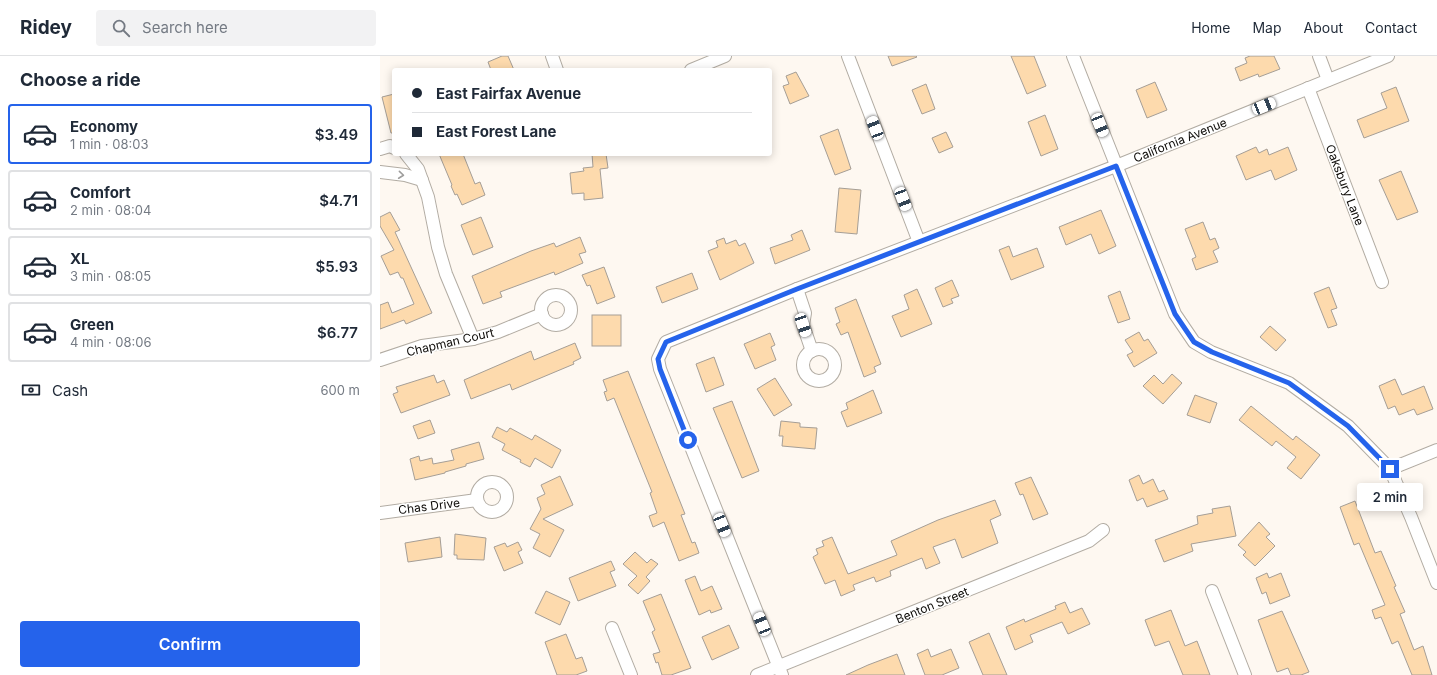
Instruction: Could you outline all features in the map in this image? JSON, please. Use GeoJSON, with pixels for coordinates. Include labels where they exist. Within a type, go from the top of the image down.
{"type":"FeatureCollection","features":[{"type":"Feature","properties":{"kind":"street"},"geometry":{"type":"LineString","coordinates":[[552,56],[556,68]]}},
{"type":"Feature","properties":{"kind":"street"},"geometry":{"type":"LineString","coordinates":[[695,68],[725,56]]}},
{"type":"Feature","properties":{"kind":"street"},"geometry":{"type":"LineString","coordinates":[[848,56],[919,242]]}},
{"type":"Feature","properties":{"kind":"street"},"geometry":{"type":"LineString","coordinates":[[1073,56],[1175,314],[1194,342],[1212,352],[1289,383],[1348,426],[1390,469],[1437,583]]}},
{"type":"Feature","properties":{"kind":"street"},"geometry":{"type":"LineString","coordinates":[[1318,56],[1328,80]]}},
{"type":"Feature","properties":{"kind":"street","name":"California Avenue"},"geometry":{"type":"LineString","coordinates":[[780,671],[660,369],[658,359],[661,349],[666,342],[797,289],[1116,166],[1388,56]]}},
{"type":"Feature","properties":{"kind":"street","name":"Oaksbury Lane"},"geometry":{"type":"LineString","coordinates":[[1308,88],[1382,282]]}},
{"type":"Feature","properties":{"kind":"street"},"geometry":{"type":"LineString","coordinates":[[380,149],[390,146],[392,147]]}},
{"type":"Feature","properties":{"kind":"street"},"geometry":{"type":"LineString","coordinates":[[408,156],[418,169],[428,196],[438,247],[446,274],[473,340]]}},
{"type":"Feature","properties":{"kind":"street"},"geometry":{"type":"LineString","coordinates":[[380,172],[405,175],[422,180]]}},
{"type":"Feature","properties":{"kind":"street"},"geometry":{"type":"LineString","coordinates":[[797,289],[806,313],[803,325],[812,351]]}},
{"type":"Feature","properties":{"kind":"street","name":"Chapman Court"},"geometry":{"type":"LineString","coordinates":[[380,360],[422,346],[473,340],[498,332],[542,314]]}},
{"type":"Feature","properties":{"kind":"street"},"geometry":{"type":"LineString","coordinates":[[1390,469],[1437,450]]}},
{"type":"Feature","properties":{"kind":"street","name":"Chas Drive"},"geometry":{"type":"LineString","coordinates":[[380,513],[477,500]]}},
{"type":"Feature","properties":{"kind":"street","name":"Benton Street"},"geometry":{"type":"LineString","coordinates":[[757,675],[780,671],[1089,541],[1103,530]]}},
{"type":"Feature","properties":{"kind":"street"},"geometry":{"type":"LineString","coordinates":[[1212,591],[1245,675]]}},
{"type":"Feature","properties":{"kind":"street"},"geometry":{"type":"LineString","coordinates":[[612,628],[630,675]]}},
{"type":"Feature","properties":{"kind":"building"},"geometry":{"type":"Polygon","coordinates":[[[502,56],[508,56],[513,68],[490,68],[488,62],[502,56]]]}},
{"type":"Feature","properties":{"kind":"building"},"geometry":{"type":"Polygon","coordinates":[[[888,56],[916,56],[917,57],[892,66],[888,56]]]}},
{"type":"Feature","properties":{"kind":"building"},"geometry":{"type":"Polygon","coordinates":[[[1011,56],[1034,56],[1046,86],[1027,94],[1011,56]]]}},
{"type":"Feature","properties":{"kind":"building"},"geometry":{"type":"Polygon","coordinates":[[[1250,56],[1274,56],[1280,69],[1259,77],[1258,74],[1240,81],[1235,68],[1247,63],[1245,58],[1250,56]]]}},
{"type":"Feature","properties":{"kind":"building"},"geometry":{"type":"Polygon","coordinates":[[[796,72],[809,96],[790,104],[783,86],[789,84],[786,76],[796,72]]]}},
{"type":"Feature","properties":{"kind":"building"},"geometry":{"type":"Polygon","coordinates":[[[1155,82],[1167,110],[1147,118],[1136,90],[1155,82]]]}},
{"type":"Feature","properties":{"kind":"building"},"geometry":{"type":"Polygon","coordinates":[[[926,84],[935,109],[922,114],[912,90],[926,84]]]}},
{"type":"Feature","properties":{"kind":"building"},"geometry":{"type":"Polygon","coordinates":[[[1396,87],[1409,121],[1364,138],[1357,120],[1387,108],[1381,93],[1396,87]]]}},
{"type":"Feature","properties":{"kind":"building"},"geometry":{"type":"Polygon","coordinates":[[[392,94],[392,133],[391,133],[382,97],[392,94]]]}},
{"type":"Feature","properties":{"kind":"building"},"geometry":{"type":"Polygon","coordinates":[[[1045,115],[1058,149],[1041,156],[1028,122],[1045,115]]]}},
{"type":"Feature","properties":{"kind":"building"},"geometry":{"type":"Polygon","coordinates":[[[838,129],[851,169],[835,175],[820,136],[838,129]]]}},
{"type":"Feature","properties":{"kind":"building"},"geometry":{"type":"Polygon","coordinates":[[[946,132],[953,147],[939,153],[932,138],[946,132]]]}},
{"type":"Feature","properties":{"kind":"building"},"geometry":{"type":"Polygon","coordinates":[[[1256,147],[1259,153],[1267,149],[1269,155],[1288,147],[1297,170],[1275,180],[1271,170],[1246,180],[1236,156],[1256,147]]]}},
{"type":"Feature","properties":{"kind":"building"},"geometry":{"type":"Polygon","coordinates":[[[440,156],[464,156],[475,184],[480,182],[485,195],[462,205],[457,194],[455,195],[451,186],[452,185],[440,156]]]}},
{"type":"Feature","properties":{"kind":"building"},"geometry":{"type":"Polygon","coordinates":[[[592,156],[606,156],[608,168],[600,169],[603,198],[584,200],[584,193],[572,194],[570,173],[584,171],[583,168],[593,167],[592,156]]]}},
{"type":"Feature","properties":{"kind":"building"},"geometry":{"type":"Polygon","coordinates":[[[1401,171],[1418,212],[1397,220],[1379,180],[1401,171]]]}},
{"type":"Feature","properties":{"kind":"building"},"geometry":{"type":"Polygon","coordinates":[[[839,188],[861,190],[857,234],[835,232],[839,188]]]}},
{"type":"Feature","properties":{"kind":"building"},"geometry":{"type":"Polygon","coordinates":[[[1101,210],[1116,246],[1099,254],[1091,234],[1066,245],[1059,227],[1101,210]]]}},
{"type":"Feature","properties":{"kind":"building"},"geometry":{"type":"Polygon","coordinates":[[[390,212],[400,230],[395,232],[432,313],[406,324],[404,320],[380,329],[380,305],[388,302],[392,313],[414,304],[403,278],[401,278],[398,272],[390,275],[381,256],[394,250],[380,226],[380,217],[390,212]]]}},
{"type":"Feature","properties":{"kind":"building"},"geometry":{"type":"Polygon","coordinates":[[[481,217],[493,247],[473,255],[461,225],[481,217]]]}},
{"type":"Feature","properties":{"kind":"building"},"geometry":{"type":"Polygon","coordinates":[[[1203,222],[1210,240],[1215,238],[1219,248],[1213,251],[1218,262],[1196,270],[1192,259],[1196,257],[1185,229],[1203,222]]]}},
{"type":"Feature","properties":{"kind":"building"},"geometry":{"type":"Polygon","coordinates":[[[802,230],[810,250],[775,264],[770,248],[793,240],[791,235],[802,230]]]}},
{"type":"Feature","properties":{"kind":"building"},"geometry":{"type":"Polygon","coordinates":[[[580,237],[586,252],[579,254],[583,263],[555,275],[554,272],[500,292],[502,297],[483,304],[472,276],[531,251],[554,243],[556,247],[580,237]]]}},
{"type":"Feature","properties":{"kind":"building"},"geometry":{"type":"Polygon","coordinates":[[[724,238],[726,244],[736,240],[739,246],[745,243],[754,263],[720,280],[708,251],[718,247],[716,241],[724,238]]]}},
{"type":"Feature","properties":{"kind":"building"},"geometry":{"type":"Polygon","coordinates":[[[1009,246],[1013,257],[1037,248],[1044,267],[1011,280],[999,250],[1009,246]]]}},
{"type":"Feature","properties":{"kind":"building"},"geometry":{"type":"Polygon","coordinates":[[[604,267],[615,297],[597,304],[590,285],[587,286],[582,275],[604,267]]]}},
{"type":"Feature","properties":{"kind":"building"},"geometry":{"type":"Polygon","coordinates":[[[692,273],[698,289],[662,303],[656,287],[692,273]]]}},
{"type":"Feature","properties":{"kind":"building"},"geometry":{"type":"Polygon","coordinates":[[[952,280],[959,296],[951,299],[953,303],[943,307],[935,288],[952,280]]]}},
{"type":"Feature","properties":{"kind":"building"},"geometry":{"type":"Polygon","coordinates":[[[1329,287],[1337,308],[1331,310],[1337,325],[1328,328],[1314,293],[1329,287]]]}},
{"type":"Feature","properties":{"kind":"building"},"geometry":{"type":"Polygon","coordinates":[[[917,289],[932,324],[901,337],[892,316],[909,309],[904,295],[917,289]]]}},
{"type":"Feature","properties":{"kind":"building"},"geometry":{"type":"Polygon","coordinates":[[[1120,291],[1130,319],[1118,323],[1108,296],[1120,291]]]}},
{"type":"Feature","properties":{"kind":"building"},"geometry":{"type":"Polygon","coordinates":[[[856,299],[881,364],[874,367],[876,372],[864,377],[848,332],[841,335],[836,324],[840,322],[835,308],[856,299]]]}},
{"type":"Feature","properties":{"kind":"building"},"geometry":{"type":"Polygon","coordinates":[[[592,315],[621,315],[621,346],[592,346],[592,315]]]}},
{"type":"Feature","properties":{"kind":"building"},"geometry":{"type":"Polygon","coordinates":[[[1270,326],[1286,340],[1276,351],[1260,337],[1270,326]]]}},
{"type":"Feature","properties":{"kind":"building"},"geometry":{"type":"Polygon","coordinates":[[[1139,332],[1144,341],[1148,339],[1157,353],[1134,367],[1127,355],[1133,352],[1125,340],[1139,332]]]}},
{"type":"Feature","properties":{"kind":"building"},"geometry":{"type":"Polygon","coordinates":[[[770,333],[775,345],[771,347],[776,360],[755,369],[744,344],[770,333]]]}},
{"type":"Feature","properties":{"kind":"building"},"geometry":{"type":"Polygon","coordinates":[[[575,343],[581,358],[573,362],[574,364],[512,390],[510,384],[471,399],[464,380],[531,351],[534,360],[575,343]]]}},
{"type":"Feature","properties":{"kind":"building"},"geometry":{"type":"Polygon","coordinates":[[[714,357],[724,385],[706,392],[696,364],[714,357]]]}},
{"type":"Feature","properties":{"kind":"building"},"geometry":{"type":"Polygon","coordinates":[[[628,371],[685,514],[681,515],[692,543],[695,542],[699,553],[679,561],[664,522],[653,527],[649,516],[657,513],[650,493],[652,492],[614,398],[607,401],[604,392],[607,391],[603,380],[628,371]]]}},
{"type":"Feature","properties":{"kind":"building"},"geometry":{"type":"Polygon","coordinates":[[[1172,374],[1182,383],[1163,404],[1143,386],[1154,375],[1163,384],[1172,374]]]}},
{"type":"Feature","properties":{"kind":"building"},"geometry":{"type":"Polygon","coordinates":[[[434,375],[437,383],[444,380],[450,395],[401,413],[393,394],[398,392],[396,387],[434,375]]]}},
{"type":"Feature","properties":{"kind":"building"},"geometry":{"type":"Polygon","coordinates":[[[775,378],[792,405],[774,416],[757,389],[775,378]]]}},
{"type":"Feature","properties":{"kind":"building"},"geometry":{"type":"Polygon","coordinates":[[[1395,379],[1402,395],[1424,386],[1433,409],[1417,415],[1414,409],[1399,415],[1395,406],[1388,409],[1379,386],[1395,379]]]}},
{"type":"Feature","properties":{"kind":"building"},"geometry":{"type":"Polygon","coordinates":[[[873,390],[882,413],[847,427],[841,412],[848,409],[846,403],[873,390]]]}},
{"type":"Feature","properties":{"kind":"building"},"geometry":{"type":"Polygon","coordinates":[[[1195,395],[1217,403],[1210,423],[1187,415],[1195,395]]]}},
{"type":"Feature","properties":{"kind":"building"},"geometry":{"type":"Polygon","coordinates":[[[732,401],[759,471],[742,478],[713,408],[732,401]]]}},
{"type":"Feature","properties":{"kind":"building"},"geometry":{"type":"Polygon","coordinates":[[[1251,406],[1293,440],[1296,436],[1320,455],[1301,479],[1287,468],[1296,457],[1276,441],[1272,446],[1239,420],[1251,406]]]}},
{"type":"Feature","properties":{"kind":"building"},"geometry":{"type":"Polygon","coordinates":[[[430,420],[435,433],[418,439],[413,426],[430,420]]]}},
{"type":"Feature","properties":{"kind":"building"},"geometry":{"type":"Polygon","coordinates":[[[781,421],[800,423],[800,427],[817,428],[815,449],[782,446],[783,436],[779,436],[781,421]]]}},
{"type":"Feature","properties":{"kind":"building"},"geometry":{"type":"Polygon","coordinates":[[[497,427],[507,432],[510,428],[532,440],[535,435],[561,450],[552,468],[535,458],[530,467],[520,462],[521,460],[502,450],[505,444],[492,437],[497,427]]]}},
{"type":"Feature","properties":{"kind":"building"},"geometry":{"type":"Polygon","coordinates":[[[479,442],[484,459],[466,464],[466,466],[445,473],[415,480],[410,459],[419,456],[420,461],[432,458],[433,464],[454,460],[451,450],[479,442]]]}},
{"type":"Feature","properties":{"kind":"building"},"geometry":{"type":"Polygon","coordinates":[[[1139,475],[1143,484],[1153,479],[1159,492],[1164,490],[1168,499],[1147,507],[1143,498],[1137,501],[1129,480],[1139,475]]]}},
{"type":"Feature","properties":{"kind":"building"},"geometry":{"type":"Polygon","coordinates":[[[560,476],[573,505],[543,519],[564,530],[550,557],[533,548],[540,534],[530,529],[541,509],[537,498],[545,494],[541,485],[560,476]]]}},
{"type":"Feature","properties":{"kind":"building"},"geometry":{"type":"Polygon","coordinates":[[[1031,477],[1048,514],[1033,520],[1023,494],[1020,495],[1015,483],[1031,477]]]}},
{"type":"Feature","properties":{"kind":"building"},"geometry":{"type":"Polygon","coordinates":[[[995,500],[1001,515],[990,520],[998,543],[962,558],[955,539],[933,547],[940,563],[926,569],[922,558],[890,571],[891,576],[876,582],[874,577],[853,585],[855,590],[841,596],[835,580],[825,584],[813,557],[818,554],[816,549],[824,546],[822,541],[832,537],[848,574],[897,555],[891,541],[938,520],[995,500]]]}},
{"type":"Feature","properties":{"kind":"building"},"geometry":{"type":"Polygon","coordinates":[[[1355,501],[1375,553],[1381,551],[1396,586],[1394,587],[1405,612],[1400,614],[1414,650],[1423,646],[1432,675],[1412,675],[1398,641],[1392,644],[1381,617],[1375,619],[1372,610],[1385,605],[1359,543],[1354,545],[1340,507],[1355,501]]]}},
{"type":"Feature","properties":{"kind":"building"},"geometry":{"type":"Polygon","coordinates":[[[1230,506],[1236,536],[1191,544],[1193,551],[1164,562],[1155,540],[1198,524],[1197,516],[1213,513],[1212,509],[1230,506]]]}},
{"type":"Feature","properties":{"kind":"building"},"geometry":{"type":"Polygon","coordinates":[[[1259,522],[1270,534],[1266,537],[1275,546],[1255,566],[1243,555],[1246,552],[1238,545],[1259,522]]]}},
{"type":"Feature","properties":{"kind":"building"},"geometry":{"type":"Polygon","coordinates":[[[455,534],[486,538],[484,560],[457,559],[457,555],[454,555],[455,534]]]}},
{"type":"Feature","properties":{"kind":"building"},"geometry":{"type":"Polygon","coordinates":[[[440,537],[442,557],[408,562],[405,543],[440,537]]]}},
{"type":"Feature","properties":{"kind":"building"},"geometry":{"type":"Polygon","coordinates":[[[518,542],[522,550],[518,552],[523,563],[504,571],[494,547],[505,543],[507,547],[518,542]]]}},
{"type":"Feature","properties":{"kind":"building"},"geometry":{"type":"Polygon","coordinates":[[[635,552],[647,563],[651,559],[658,564],[646,577],[650,581],[638,594],[628,585],[637,576],[623,564],[635,552]]]}},
{"type":"Feature","properties":{"kind":"building"},"geometry":{"type":"Polygon","coordinates":[[[611,561],[615,570],[610,572],[616,586],[578,601],[569,578],[611,561]]]}},
{"type":"Feature","properties":{"kind":"building"},"geometry":{"type":"Polygon","coordinates":[[[1267,573],[1269,578],[1281,573],[1290,596],[1270,604],[1266,592],[1262,594],[1256,578],[1267,573]]]}},
{"type":"Feature","properties":{"kind":"building"},"geometry":{"type":"Polygon","coordinates":[[[695,576],[701,591],[712,586],[722,609],[711,613],[710,610],[699,615],[685,580],[695,576]]]}},
{"type":"Feature","properties":{"kind":"building"},"geometry":{"type":"Polygon","coordinates":[[[546,591],[570,602],[560,625],[535,613],[546,591]]]}},
{"type":"Feature","properties":{"kind":"building"},"geometry":{"type":"Polygon","coordinates":[[[661,594],[691,668],[671,675],[662,675],[658,662],[656,663],[653,654],[660,652],[652,632],[655,630],[643,601],[661,594]]]}},
{"type":"Feature","properties":{"kind":"building"},"geometry":{"type":"Polygon","coordinates":[[[1065,602],[1070,613],[1082,608],[1090,624],[1068,634],[1062,622],[1030,635],[1033,642],[1015,650],[1006,627],[1024,619],[1025,622],[1056,609],[1055,606],[1065,602]]]}},
{"type":"Feature","properties":{"kind":"building"},"geometry":{"type":"Polygon","coordinates":[[[1171,610],[1185,646],[1197,641],[1210,675],[1183,675],[1169,641],[1155,646],[1145,620],[1171,610]]]}},
{"type":"Feature","properties":{"kind":"building"},"geometry":{"type":"Polygon","coordinates":[[[1282,611],[1309,672],[1301,675],[1291,675],[1288,668],[1277,672],[1258,620],[1282,611]]]}},
{"type":"Feature","properties":{"kind":"building"},"geometry":{"type":"Polygon","coordinates":[[[729,625],[739,648],[712,660],[702,637],[729,625]]]}},
{"type":"Feature","properties":{"kind":"building"},"geometry":{"type":"Polygon","coordinates":[[[989,633],[1007,675],[983,675],[969,642],[989,633]]]}},
{"type":"Feature","properties":{"kind":"building"},"geometry":{"type":"Polygon","coordinates":[[[566,634],[576,659],[582,657],[587,671],[576,675],[557,675],[545,642],[566,634]]]}},
{"type":"Feature","properties":{"kind":"building"},"geometry":{"type":"Polygon","coordinates":[[[928,649],[931,657],[951,649],[959,668],[942,675],[925,675],[917,654],[928,649]]]}},
{"type":"Feature","properties":{"kind":"building"},"geometry":{"type":"Polygon","coordinates":[[[897,654],[905,675],[846,675],[868,665],[897,654]]]}},
{"type":"Feature","properties":{"kind":"route"},"geometry":{"type":"LineString","coordinates":[[688,440],[660,369],[658,359],[661,349],[666,342],[797,289],[1116,166],[1175,314],[1194,342],[1212,352],[1289,383],[1348,426],[1390,469]]}}]}
